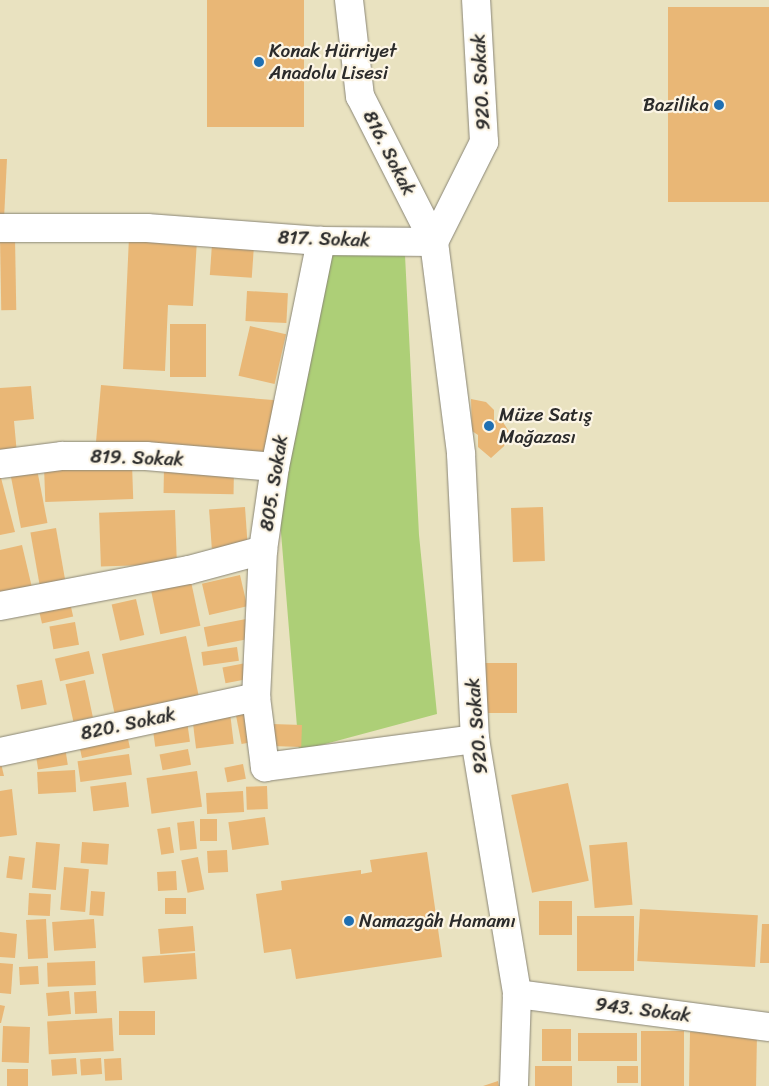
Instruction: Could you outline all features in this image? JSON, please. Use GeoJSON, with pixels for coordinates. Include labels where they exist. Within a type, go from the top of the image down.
{"type":"FeatureCollection","features":[{"type":"Feature","properties":{"kind":"street","name":"816. Sokak"},"geometry":{"type":"LineString","coordinates":[[349,0],[360,96],[434,242]]}},
{"type":"Feature","properties":{"kind":"street","name":"920. Sokak"},"geometry":{"type":"LineString","coordinates":[[476,0],[484,142],[434,242],[461,454],[475,739],[517,994],[514,1086]]}},
{"type":"Feature","properties":{"kind":"street","name":"817. Sokak"},"geometry":{"type":"LineString","coordinates":[[0,228],[147,228],[321,241],[434,242]]}},
{"type":"Feature","properties":{"kind":"street","name":"805. Sokak"},"geometry":{"type":"LineString","coordinates":[[0,606],[189,570],[263,550],[275,467],[321,241]]}},
{"type":"Feature","properties":{"kind":"street","name":"819. Sokak"},"geometry":{"type":"LineString","coordinates":[[0,464],[62,456],[146,456],[275,467]]}},
{"type":"Feature","properties":{"kind":"street"},"geometry":{"type":"LineString","coordinates":[[263,550],[256,697],[265,767],[475,739]]}},
{"type":"Feature","properties":{"kind":"street","name":"820. Sokak"},"geometry":{"type":"LineString","coordinates":[[0,752],[256,697]]}},
{"type":"Feature","properties":{"kind":"street","name":"943. Sokak"},"geometry":{"type":"LineString","coordinates":[[517,994],[769,1027]]}},
{"type":"Feature","properties":{"kind":"green space"},"geometry":{"type":"Polygon","coordinates":[[[323,243],[405,255],[419,535],[437,714],[299,751],[277,484],[323,243]]]}},
{"type":"Feature","properties":{"kind":"building","name":"Konak Hürriyet Anadolu Lisesi"},"geometry":{"type":"Polygon","coordinates":[[[207,0],[304,0],[304,127],[207,127],[207,0]]]}},
{"type":"Feature","properties":{"kind":"building","name":"Bazilika"},"geometry":{"type":"Polygon","coordinates":[[[668,7],[769,7],[769,202],[668,202],[668,7]]]}},
{"type":"Feature","properties":{"kind":"building"},"geometry":{"type":"Polygon","coordinates":[[[0,159],[7,159],[4,219],[0,218],[0,159]]]}},
{"type":"Feature","properties":{"kind":"building"},"geometry":{"type":"Polygon","coordinates":[[[0,237],[15,237],[16,310],[1,310],[0,237]]]}},
{"type":"Feature","properties":{"kind":"building"},"geometry":{"type":"Polygon","coordinates":[[[129,237],[197,240],[193,306],[168,305],[165,371],[123,369],[129,237]]]}},
{"type":"Feature","properties":{"kind":"building"},"geometry":{"type":"Polygon","coordinates":[[[212,244],[254,247],[252,278],[210,275],[212,244]]]}},
{"type":"Feature","properties":{"kind":"building"},"geometry":{"type":"Polygon","coordinates":[[[247,291],[288,293],[286,323],[245,321],[247,291]]]}},
{"type":"Feature","properties":{"kind":"building"},"geometry":{"type":"Polygon","coordinates":[[[170,324],[206,324],[206,377],[170,377],[170,324]]]}},
{"type":"Feature","properties":{"kind":"building"},"geometry":{"type":"Polygon","coordinates":[[[250,326],[286,334],[275,384],[239,376],[250,326]]]}},
{"type":"Feature","properties":{"kind":"building"},"geometry":{"type":"Polygon","coordinates":[[[101,385],[276,400],[271,458],[96,443],[101,385]]]}},
{"type":"Feature","properties":{"kind":"building"},"geometry":{"type":"Polygon","coordinates":[[[31,386],[34,419],[14,421],[17,454],[0,456],[0,388],[31,386]]]}},
{"type":"Feature","properties":{"kind":"building","name":"Müze Satış Mağazası"},"geometry":{"type":"Polygon","coordinates":[[[471,399],[486,402],[494,410],[494,421],[501,419],[513,438],[491,458],[478,447],[478,435],[472,431],[471,399]]]}},
{"type":"Feature","properties":{"kind":"building"},"geometry":{"type":"Polygon","coordinates":[[[36,464],[47,523],[21,528],[9,469],[36,464]]]}},
{"type":"Feature","properties":{"kind":"building"},"geometry":{"type":"Polygon","coordinates":[[[132,464],[133,499],[45,502],[44,467],[132,464]]]}},
{"type":"Feature","properties":{"kind":"building"},"geometry":{"type":"Polygon","coordinates":[[[164,467],[234,468],[234,494],[164,493],[164,467]]]}},
{"type":"Feature","properties":{"kind":"building"},"geometry":{"type":"Polygon","coordinates":[[[0,474],[15,532],[0,535],[0,474]]]}},
{"type":"Feature","properties":{"kind":"building"},"geometry":{"type":"Polygon","coordinates":[[[245,507],[248,546],[212,548],[209,510],[245,507]]]}},
{"type":"Feature","properties":{"kind":"building"},"geometry":{"type":"Polygon","coordinates":[[[543,507],[545,561],[513,562],[511,508],[543,507]]]}},
{"type":"Feature","properties":{"kind":"building"},"geometry":{"type":"Polygon","coordinates":[[[175,510],[177,564],[101,567],[99,513],[175,510]]]}},
{"type":"Feature","properties":{"kind":"building"},"geometry":{"type":"Polygon","coordinates":[[[56,528],[66,583],[40,588],[30,533],[56,528]]]}},
{"type":"Feature","properties":{"kind":"building"},"geometry":{"type":"Polygon","coordinates":[[[22,545],[33,592],[0,600],[0,550],[22,545]]]}},
{"type":"Feature","properties":{"kind":"building"},"geometry":{"type":"Polygon","coordinates":[[[189,572],[200,626],[160,634],[149,581],[189,572]]]}},
{"type":"Feature","properties":{"kind":"building"},"geometry":{"type":"Polygon","coordinates":[[[240,575],[247,606],[209,615],[202,584],[240,575]]]}},
{"type":"Feature","properties":{"kind":"building"},"geometry":{"type":"Polygon","coordinates":[[[68,594],[73,616],[42,624],[37,601],[68,594]]]}},
{"type":"Feature","properties":{"kind":"building"},"geometry":{"type":"Polygon","coordinates":[[[136,599],[144,635],[120,641],[112,605],[136,599]]]}},
{"type":"Feature","properties":{"kind":"building"},"geometry":{"type":"Polygon","coordinates":[[[246,619],[250,639],[208,647],[204,627],[246,619]]]}},
{"type":"Feature","properties":{"kind":"building"},"geometry":{"type":"Polygon","coordinates":[[[75,622],[79,645],[53,649],[49,627],[75,622]]]}},
{"type":"Feature","properties":{"kind":"building"},"geometry":{"type":"Polygon","coordinates":[[[186,636],[200,703],[116,721],[102,654],[186,636]]]}},
{"type":"Feature","properties":{"kind":"building"},"geometry":{"type":"Polygon","coordinates":[[[237,647],[239,661],[203,666],[201,652],[237,647]]]}},
{"type":"Feature","properties":{"kind":"building"},"geometry":{"type":"Polygon","coordinates":[[[89,651],[94,673],[60,681],[55,659],[89,651]]]}},
{"type":"Feature","properties":{"kind":"building"},"geometry":{"type":"Polygon","coordinates":[[[246,663],[249,679],[225,683],[222,668],[246,663]]]}},
{"type":"Feature","properties":{"kind":"building"},"geometry":{"type":"Polygon","coordinates":[[[478,663],[517,663],[517,713],[478,713],[478,663]]]}},
{"type":"Feature","properties":{"kind":"building"},"geometry":{"type":"Polygon","coordinates":[[[42,680],[47,705],[21,710],[16,685],[42,680]]]}},
{"type":"Feature","properties":{"kind":"building"},"geometry":{"type":"Polygon","coordinates":[[[85,680],[93,717],[73,721],[65,684],[85,680]]]}},
{"type":"Feature","properties":{"kind":"building"},"geometry":{"type":"Polygon","coordinates":[[[249,709],[255,741],[242,744],[235,712],[249,709]]]}},
{"type":"Feature","properties":{"kind":"building"},"geometry":{"type":"Polygon","coordinates":[[[230,713],[234,744],[196,748],[192,718],[230,713]]]}},
{"type":"Feature","properties":{"kind":"building"},"geometry":{"type":"Polygon","coordinates":[[[187,721],[190,742],[155,747],[152,726],[187,721]]]}},
{"type":"Feature","properties":{"kind":"building"},"geometry":{"type":"Polygon","coordinates":[[[272,724],[302,725],[301,747],[271,746],[272,724]]]}},
{"type":"Feature","properties":{"kind":"building"},"geometry":{"type":"Polygon","coordinates":[[[127,734],[130,748],[82,758],[79,744],[127,734]]]}},
{"type":"Feature","properties":{"kind":"building"},"geometry":{"type":"Polygon","coordinates":[[[65,747],[68,765],[38,769],[35,752],[65,747]]]}},
{"type":"Feature","properties":{"kind":"building"},"geometry":{"type":"Polygon","coordinates":[[[188,749],[191,765],[163,770],[160,755],[188,749]]]}},
{"type":"Feature","properties":{"kind":"building"},"geometry":{"type":"Polygon","coordinates":[[[129,754],[132,775],[80,782],[78,761],[129,754]]]}},
{"type":"Feature","properties":{"kind":"building"},"geometry":{"type":"Polygon","coordinates":[[[0,759],[4,776],[0,776],[0,759]]]}},
{"type":"Feature","properties":{"kind":"building"},"geometry":{"type":"Polygon","coordinates":[[[243,764],[246,779],[227,782],[224,768],[243,764]]]}},
{"type":"Feature","properties":{"kind":"building"},"geometry":{"type":"Polygon","coordinates":[[[75,770],[76,792],[38,794],[37,772],[75,770]]]}},
{"type":"Feature","properties":{"kind":"building"},"geometry":{"type":"Polygon","coordinates":[[[197,771],[202,807],[152,814],[146,778],[197,771]]]}},
{"type":"Feature","properties":{"kind":"building"},"geometry":{"type":"Polygon","coordinates":[[[126,782],[129,807],[93,811],[90,786],[126,782]]]}},
{"type":"Feature","properties":{"kind":"building"},"geometry":{"type":"Polygon","coordinates":[[[568,783],[589,881],[532,893],[511,795],[568,783]]]}},
{"type":"Feature","properties":{"kind":"building"},"geometry":{"type":"Polygon","coordinates":[[[267,786],[268,809],[247,810],[246,787],[267,786]]]}},
{"type":"Feature","properties":{"kind":"building"},"geometry":{"type":"Polygon","coordinates":[[[12,789],[17,835],[0,837],[0,791],[12,789]]]}},
{"type":"Feature","properties":{"kind":"building"},"geometry":{"type":"Polygon","coordinates":[[[243,791],[244,812],[207,814],[206,793],[243,791]]]}},
{"type":"Feature","properties":{"kind":"building"},"geometry":{"type":"Polygon","coordinates":[[[265,817],[269,845],[232,850],[228,822],[265,817]]]}},
{"type":"Feature","properties":{"kind":"building"},"geometry":{"type":"Polygon","coordinates":[[[200,819],[217,819],[217,841],[200,841],[200,819]]]}},
{"type":"Feature","properties":{"kind":"building"},"geometry":{"type":"Polygon","coordinates":[[[194,821],[197,849],[180,851],[177,823],[194,821]]]}},
{"type":"Feature","properties":{"kind":"building"},"geometry":{"type":"Polygon","coordinates":[[[170,827],[174,853],[161,855],[157,829],[170,827]]]}},
{"type":"Feature","properties":{"kind":"building"},"geometry":{"type":"Polygon","coordinates":[[[36,842],[60,844],[56,890],[32,888],[36,842]]]}},
{"type":"Feature","properties":{"kind":"building"},"geometry":{"type":"Polygon","coordinates":[[[82,842],[109,844],[107,865],[81,863],[82,842]]]}},
{"type":"Feature","properties":{"kind":"building"},"geometry":{"type":"Polygon","coordinates":[[[627,842],[632,905],[595,908],[589,845],[627,842]]]}},
{"type":"Feature","properties":{"kind":"building"},"geometry":{"type":"Polygon","coordinates":[[[227,850],[228,872],[208,873],[207,851],[227,850]]]}},
{"type":"Feature","properties":{"kind":"building","name":"Namazgâh Hamamı"},"geometry":{"type":"Polygon","coordinates":[[[427,852],[442,957],[296,979],[291,949],[264,953],[256,894],[282,890],[281,881],[361,870],[361,874],[372,872],[370,860],[427,852]]]}},
{"type":"Feature","properties":{"kind":"building"},"geometry":{"type":"Polygon","coordinates":[[[9,856],[25,858],[22,880],[6,878],[9,856]]]}},
{"type":"Feature","properties":{"kind":"building"},"geometry":{"type":"Polygon","coordinates":[[[198,857],[204,889],[188,893],[181,860],[198,857]]]}},
{"type":"Feature","properties":{"kind":"building"},"geometry":{"type":"Polygon","coordinates":[[[64,867],[89,869],[85,912],[60,910],[64,867]]]}},
{"type":"Feature","properties":{"kind":"building"},"geometry":{"type":"Polygon","coordinates":[[[176,871],[177,890],[158,891],[157,872],[176,871]]]}},
{"type":"Feature","properties":{"kind":"building"},"geometry":{"type":"Polygon","coordinates":[[[91,891],[105,892],[103,916],[89,915],[91,891]]]}},
{"type":"Feature","properties":{"kind":"building"},"geometry":{"type":"Polygon","coordinates":[[[29,893],[51,894],[50,916],[28,915],[29,893]]]}},
{"type":"Feature","properties":{"kind":"building"},"geometry":{"type":"Polygon","coordinates":[[[165,898],[186,898],[186,914],[165,914],[165,898]]]}},
{"type":"Feature","properties":{"kind":"building"},"geometry":{"type":"Polygon","coordinates":[[[539,901],[572,901],[572,935],[539,935],[539,901]]]}},
{"type":"Feature","properties":{"kind":"building"},"geometry":{"type":"Polygon","coordinates":[[[640,909],[758,915],[755,967],[637,961],[640,909]]]}},
{"type":"Feature","properties":{"kind":"building"},"geometry":{"type":"Polygon","coordinates":[[[577,916],[634,916],[634,971],[577,971],[577,916]]]}},
{"type":"Feature","properties":{"kind":"building"},"geometry":{"type":"Polygon","coordinates":[[[46,919],[48,958],[28,959],[26,920],[46,919]]]}},
{"type":"Feature","properties":{"kind":"building"},"geometry":{"type":"Polygon","coordinates":[[[94,919],[96,948],[54,951],[52,922],[94,919]]]}},
{"type":"Feature","properties":{"kind":"building"},"geometry":{"type":"Polygon","coordinates":[[[762,924],[769,924],[769,963],[760,963],[762,924]]]}},
{"type":"Feature","properties":{"kind":"building"},"geometry":{"type":"Polygon","coordinates":[[[193,926],[195,951],[160,954],[158,929],[193,926]]]}},
{"type":"Feature","properties":{"kind":"building"},"geometry":{"type":"Polygon","coordinates":[[[0,932],[17,934],[15,958],[0,957],[0,932]]]}},
{"type":"Feature","properties":{"kind":"building"},"geometry":{"type":"Polygon","coordinates":[[[195,953],[197,979],[144,983],[142,957],[195,953]]]}},
{"type":"Feature","properties":{"kind":"building"},"geometry":{"type":"Polygon","coordinates":[[[95,961],[96,985],[48,987],[47,963],[95,961]]]}},
{"type":"Feature","properties":{"kind":"building"},"geometry":{"type":"Polygon","coordinates":[[[0,963],[13,964],[11,994],[0,993],[0,963]]]}},
{"type":"Feature","properties":{"kind":"building"},"geometry":{"type":"Polygon","coordinates":[[[38,966],[39,984],[20,985],[19,967],[38,966]]]}},
{"type":"Feature","properties":{"kind":"building"},"geometry":{"type":"Polygon","coordinates":[[[69,991],[71,1014],[48,1016],[46,993],[69,991]]]}},
{"type":"Feature","properties":{"kind":"building"},"geometry":{"type":"Polygon","coordinates":[[[96,991],[97,1013],[75,1014],[74,992],[96,991]]]}},
{"type":"Feature","properties":{"kind":"building"},"geometry":{"type":"Polygon","coordinates":[[[0,1005],[5,1006],[1,1023],[0,1023],[0,1005]]]}},
{"type":"Feature","properties":{"kind":"building"},"geometry":{"type":"Polygon","coordinates":[[[119,1011],[155,1011],[155,1035],[119,1035],[119,1011]]]}},
{"type":"Feature","properties":{"kind":"building"},"geometry":{"type":"Polygon","coordinates":[[[112,1018],[114,1051],[49,1054],[47,1021],[112,1018]]]}},
{"type":"Feature","properties":{"kind":"building"},"geometry":{"type":"Polygon","coordinates":[[[3,1026],[30,1027],[29,1063],[2,1062],[3,1026]]]}},
{"type":"Feature","properties":{"kind":"building"},"geometry":{"type":"Polygon","coordinates":[[[542,1029],[571,1029],[571,1061],[542,1061],[542,1029]]]}},
{"type":"Feature","properties":{"kind":"building"},"geometry":{"type":"Polygon","coordinates":[[[641,1031],[684,1031],[684,1086],[641,1086],[641,1031]]]}},
{"type":"Feature","properties":{"kind":"building"},"geometry":{"type":"Polygon","coordinates":[[[690,1032],[757,1033],[756,1086],[689,1086],[690,1032]]]}},
{"type":"Feature","properties":{"kind":"building"},"geometry":{"type":"Polygon","coordinates":[[[578,1033],[637,1033],[637,1061],[578,1061],[578,1033]]]}},
{"type":"Feature","properties":{"kind":"building"},"geometry":{"type":"Polygon","coordinates":[[[76,1058],[77,1074],[52,1076],[51,1060],[76,1058]]]}},
{"type":"Feature","properties":{"kind":"building"},"geometry":{"type":"Polygon","coordinates":[[[101,1058],[102,1074],[81,1075],[80,1059],[101,1058]]]}},
{"type":"Feature","properties":{"kind":"building"},"geometry":{"type":"Polygon","coordinates":[[[121,1058],[122,1080],[105,1081],[104,1059],[121,1058]]]}},
{"type":"Feature","properties":{"kind":"building"},"geometry":{"type":"Polygon","coordinates":[[[535,1066],[572,1066],[572,1086],[535,1086],[535,1066]]]}},
{"type":"Feature","properties":{"kind":"building"},"geometry":{"type":"Polygon","coordinates":[[[617,1066],[638,1066],[638,1083],[617,1083],[617,1066]]]}},
{"type":"Feature","properties":{"kind":"building"},"geometry":{"type":"Polygon","coordinates":[[[7,1069],[28,1069],[28,1086],[7,1086],[7,1069]]]}},
{"type":"Feature","properties":{"kind":"building"},"geometry":{"type":"Polygon","coordinates":[[[498,1081],[499,1086],[483,1086],[498,1081]]]}},
{"type":"Feature","properties":{"kind":"place","name":"Konak Hürriyet Anadolu Lisesi"},"geometry":{"type":"Point","coordinates":[259,62]}},
{"type":"Feature","properties":{"kind":"place","name":"Bazilika"},"geometry":{"type":"Point","coordinates":[719,105]}},
{"type":"Feature","properties":{"kind":"place","name":"Müze Satış Mağazası"},"geometry":{"type":"Point","coordinates":[489,426]}},
{"type":"Feature","properties":{"kind":"place","name":"Namazgâh Hamamı"},"geometry":{"type":"Point","coordinates":[349,921]}}]}
